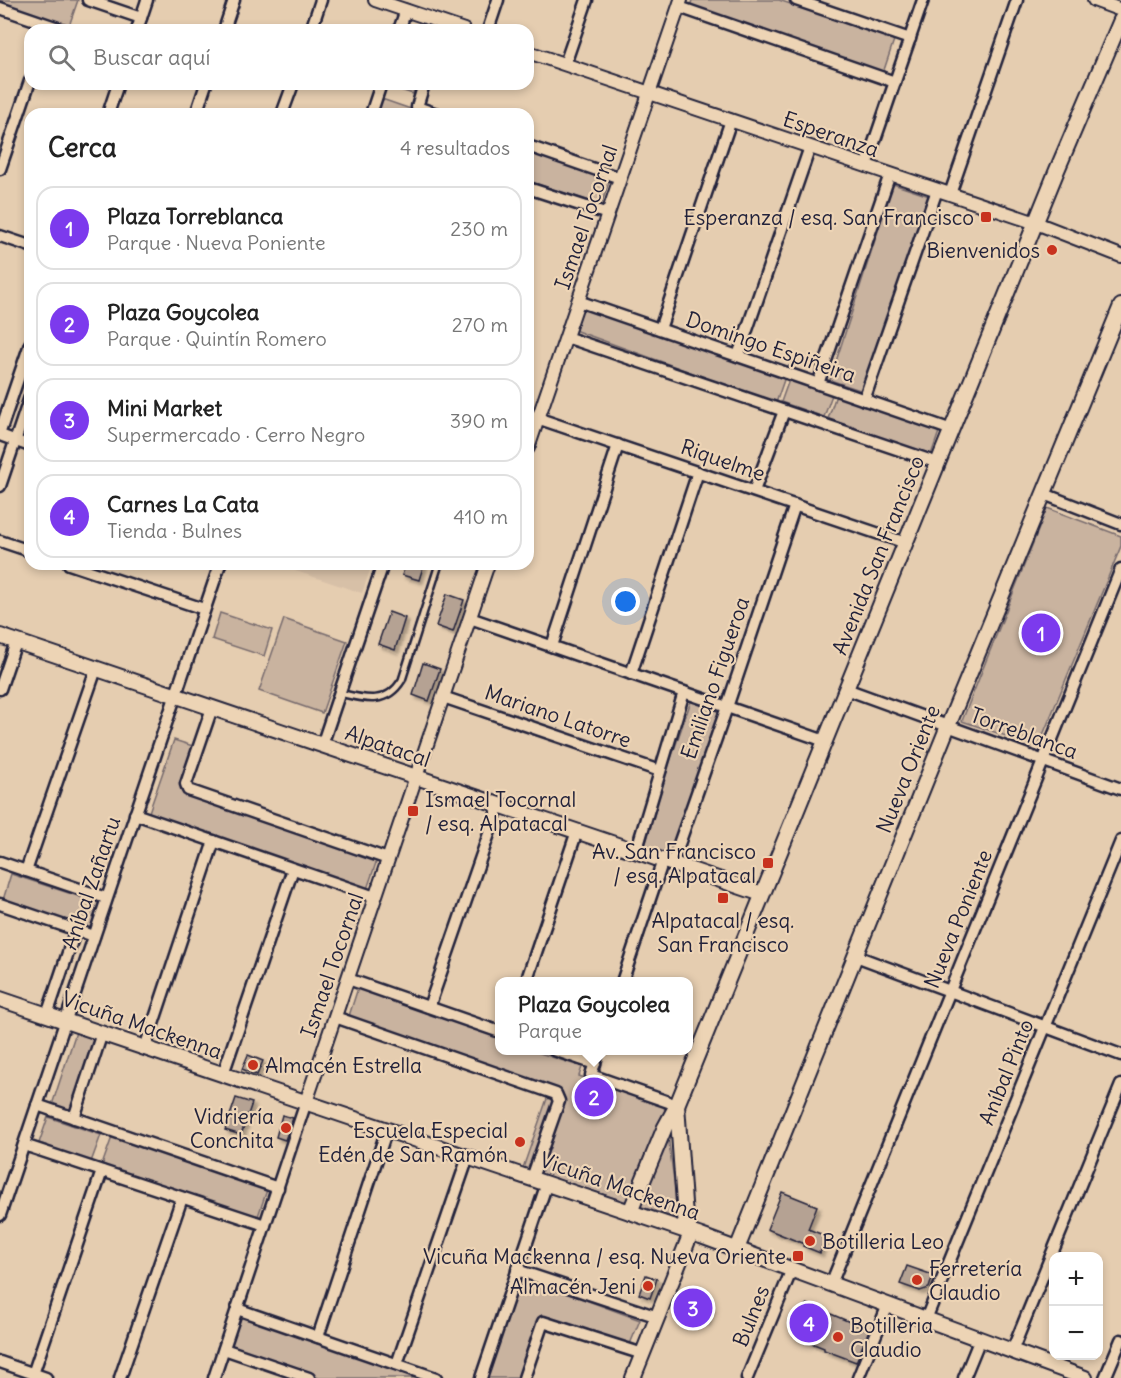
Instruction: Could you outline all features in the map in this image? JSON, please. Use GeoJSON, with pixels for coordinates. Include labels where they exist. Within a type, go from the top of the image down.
{"type":"FeatureCollection","features":[{"type":"Feature","properties":{"kind":"main road","name":"Avenida San Francisco"},"geometry":{"type":"LineString","coordinates":[[630,1212],[1121,21]]}},
{"type":"Feature","properties":{"kind":"main road","name":"Nueva Oriente"},"geometry":{"type":"LineString","coordinates":[[738,1249],[948,726],[1121,306]]}},
{"type":"Feature","properties":{"kind":"main road","name":"Alpatacal"},"geometry":{"type":"LineString","coordinates":[[0,636],[762,894]]}},
{"type":"Feature","properties":{"kind":"main road","name":"Vicuña Mackenna"},"geometry":{"type":"LineString","coordinates":[[0,999],[738,1249],[1085,1378]]}},
{"type":"Feature","properties":{"kind":"main road","name":"Avenida San Francisco"},"geometry":{"type":"LineString","coordinates":[[676,1105],[685,1217],[691,1233]]}},
{"type":"Feature","properties":{"kind":"main road"},"geometry":{"type":"LineString","coordinates":[[633,1378],[691,1233]]}},
{"type":"Feature","properties":{"kind":"street"},"geometry":{"type":"LineString","coordinates":[[88,0],[141,18]]}},
{"type":"Feature","properties":{"kind":"street"},"geometry":{"type":"LineString","coordinates":[[139,24],[147,0]]}},
{"type":"Feature","properties":{"kind":"street"},"geometry":{"type":"LineString","coordinates":[[226,24],[234,0]]}},
{"type":"Feature","properties":{"kind":"street"},"geometry":{"type":"LineString","coordinates":[[313,24],[321,0]]}},
{"type":"Feature","properties":{"kind":"street"},"geometry":{"type":"LineString","coordinates":[[375,0],[401,6],[437,24]]}},
{"type":"Feature","properties":{"kind":"street"},"geometry":{"type":"LineString","coordinates":[[490,24],[498,0]]}},
{"type":"Feature","properties":{"kind":"street"},"geometry":{"type":"LineString","coordinates":[[565,64],[587,0]]}},
{"type":"Feature","properties":{"kind":"street"},"geometry":{"type":"LineString","coordinates":[[796,0],[910,39]]}},
{"type":"Feature","properties":{"kind":"street"},"geometry":{"type":"LineString","coordinates":[[866,166],[923,0]]}},
{"type":"Feature","properties":{"kind":"street"},"geometry":{"type":"LineString","coordinates":[[950,194],[1017,0]]}},
{"type":"Feature","properties":{"kind":"street"},"geometry":{"type":"LineString","coordinates":[[1094,0],[1121,10]]}},
{"type":"Feature","properties":{"kind":"street"},"geometry":{"type":"LineString","coordinates":[[680,3],[895,82]]}},
{"type":"Feature","properties":{"kind":"street","name":"Ismael Tocornal"},"geometry":{"type":"LineString","coordinates":[[534,414],[566,337],[680,3]]}},
{"type":"Feature","properties":{"kind":"street"},"geometry":{"type":"LineString","coordinates":[[400,24],[401,6]]}},
{"type":"Feature","properties":{"kind":"street"},"geometry":{"type":"LineString","coordinates":[[0,8],[38,24]]}},
{"type":"Feature","properties":{"kind":"street","name":"Esperanza"},"geometry":{"type":"LineString","coordinates":[[534,54],[1036,223],[1121,256]]}},
{"type":"Feature","properties":{"kind":"street"},"geometry":{"type":"LineString","coordinates":[[0,169],[27,90]]}},
{"type":"Feature","properties":{"kind":"street"},"geometry":{"type":"LineString","coordinates":[[110,108],[116,90]]}},
{"type":"Feature","properties":{"kind":"street"},"geometry":{"type":"LineString","coordinates":[[198,108],[204,90]]}},
{"type":"Feature","properties":{"kind":"street"},"geometry":{"type":"LineString","coordinates":[[284,108],[291,90]]}},
{"type":"Feature","properties":{"kind":"street"},"geometry":{"type":"LineString","coordinates":[[373,108],[379,90]]}},
{"type":"Feature","properties":{"kind":"street"},"geometry":{"type":"LineString","coordinates":[[420,108],[417,107],[422,90]]}},
{"type":"Feature","properties":{"kind":"street"},"geometry":{"type":"LineString","coordinates":[[660,329],[731,120]]}},
{"type":"Feature","properties":{"kind":"street"},"geometry":{"type":"LineString","coordinates":[[738,356],[810,147]]}},
{"type":"Feature","properties":{"kind":"street"},"geometry":{"type":"LineString","coordinates":[[534,148],[620,178]]}},
{"type":"Feature","properties":{"kind":"street"},"geometry":{"type":"LineString","coordinates":[[818,384],[890,174]]}},
{"type":"Feature","properties":{"kind":"street"},"geometry":{"type":"LineString","coordinates":[[534,190],[608,214]]}},
{"type":"Feature","properties":{"kind":"street"},"geometry":{"type":"LineString","coordinates":[[864,400],[937,190]]}},
{"type":"Feature","properties":{"kind":"street"},"geometry":{"type":"LineString","coordinates":[[0,236],[24,244]]}},
{"type":"Feature","properties":{"kind":"street","name":"Domingo Espiñeira"},"geometry":{"type":"LineString","coordinates":[[578,301],[952,430]]}},
{"type":"Feature","properties":{"kind":"street"},"geometry":{"type":"LineString","coordinates":[[566,337],[938,463]]}},
{"type":"Feature","properties":{"kind":"street"},"geometry":{"type":"LineString","coordinates":[[24,362],[0,434],[24,444]]}},
{"type":"Feature","properties":{"kind":"street"},"geometry":{"type":"LineString","coordinates":[[754,491],[784,411]]}},
{"type":"Feature","properties":{"kind":"street"},"geometry":{"type":"LineString","coordinates":[[0,486],[24,415]]}},
{"type":"Feature","properties":{"kind":"street","name":"Riquelme"},"geometry":{"type":"LineString","coordinates":[[534,416],[906,543]]}},
{"type":"Feature","properties":{"kind":"street"},"geometry":{"type":"LineString","coordinates":[[552,646],[618,445]]}},
{"type":"Feature","properties":{"kind":"street"},"geometry":{"type":"LineString","coordinates":[[631,674],[698,472]]}},
{"type":"Feature","properties":{"kind":"street"},"geometry":{"type":"LineString","coordinates":[[1044,494],[1121,524]]}},
{"type":"Feature","properties":{"kind":"street","name":"Emiliano Figueroa"},"geometry":{"type":"LineString","coordinates":[[624,977],[727,707],[795,505]]}},
{"type":"Feature","properties":{"kind":"street"},"geometry":{"type":"LineString","coordinates":[[0,541],[24,549]]}},
{"type":"Feature","properties":{"kind":"street","name":"Nueva Poniente"},"geometry":{"type":"LineString","coordinates":[[831,1284],[1121,569]]}},
{"type":"Feature","properties":{"kind":"street"},"geometry":{"type":"LineString","coordinates":[[87,570],[204,609]]}},
{"type":"Feature","properties":{"kind":"street","name":"Aníbal Zañartu"},"geometry":{"type":"LineString","coordinates":[[0,1215],[218,570]]}},
{"type":"Feature","properties":{"kind":"street"},"geometry":{"type":"LineString","coordinates":[[322,745],[381,570]]}},
{"type":"Feature","properties":{"kind":"street","name":"Ismael Tocornal"},"geometry":{"type":"LineString","coordinates":[[214,1378],[486,570]]}},
{"type":"Feature","properties":{"kind":"street"},"geometry":{"type":"LineString","coordinates":[[470,618],[825,741]]}},
{"type":"Feature","properties":{"kind":"street"},"geometry":{"type":"LineString","coordinates":[[0,689],[16,642]]}},
{"type":"Feature","properties":{"kind":"street"},"geometry":{"type":"LineString","coordinates":[[26,871],[96,669]]}},
{"type":"Feature","properties":{"kind":"street","name":"Torreblanca"},"geometry":{"type":"LineString","coordinates":[[846,689],[1121,789]]}},
{"type":"Feature","properties":{"kind":"street","name":"Emiliano Figueroa"},"geometry":{"type":"LineString","coordinates":[[636,852],[684,692]]}},
{"type":"Feature","properties":{"kind":"street","name":"Mariano Latorre"},"geometry":{"type":"LineString","coordinates":[[443,697],[660,771]]}},
{"type":"Feature","properties":{"kind":"street"},"geometry":{"type":"LineString","coordinates":[[212,708],[186,784],[188,790],[388,859]]}},
{"type":"Feature","properties":{"kind":"street"},"geometry":{"type":"LineString","coordinates":[[429,1007],[499,805]]}},
{"type":"Feature","properties":{"kind":"street"},"geometry":{"type":"LineString","coordinates":[[135,814],[375,897]]}},
{"type":"Feature","properties":{"kind":"street"},"geometry":{"type":"LineString","coordinates":[[527,977],[577,831]]}},
{"type":"Feature","properties":{"kind":"street","name":"Aníbal Pinto"},"geometry":{"type":"LineString","coordinates":[[926,1319],[1121,840]]}},
{"type":"Feature","properties":{"kind":"street"},"geometry":{"type":"LineString","coordinates":[[145,1048],[214,841]]}},
{"type":"Feature","properties":{"kind":"street"},"geometry":{"type":"LineString","coordinates":[[0,862],[106,898]]}},
{"type":"Feature","properties":{"kind":"street"},"geometry":{"type":"LineString","coordinates":[[223,1074],[293,869]]}},
{"type":"Feature","properties":{"kind":"street"},"geometry":{"type":"LineString","coordinates":[[0,904],[94,936]]}},
{"type":"Feature","properties":{"kind":"street","name":"Aníbal Zañartu"},"geometry":{"type":"LineString","coordinates":[[47,1015],[76,929]]}},
{"type":"Feature","properties":{"kind":"street"},"geometry":{"type":"LineString","coordinates":[[856,956],[1121,1055]]}},
{"type":"Feature","properties":{"kind":"street"},"geometry":{"type":"LineString","coordinates":[[348,979],[495,1030]]}},
{"type":"Feature","properties":{"kind":"street"},"geometry":{"type":"LineString","coordinates":[[335,1017],[556,1094],[559,1101],[532,1178]]}},
{"type":"Feature","properties":{"kind":"street"},"geometry":{"type":"LineString","coordinates":[[74,1118],[102,1034]]}},
{"type":"Feature","properties":{"kind":"street"},"geometry":{"type":"LineString","coordinates":[[564,1055],[593,1070],[676,1105]]}},
{"type":"Feature","properties":{"kind":"street"},"geometry":{"type":"LineString","coordinates":[[593,1070],[598,1055]]}},
{"type":"Feature","properties":{"kind":"street"},"geometry":{"type":"LineString","coordinates":[[1012,1351],[1121,1085]]}},
{"type":"Feature","properties":{"kind":"street"},"geometry":{"type":"LineString","coordinates":[[37,1105],[278,1188]]}},
{"type":"Feature","properties":{"kind":"street"},"geometry":{"type":"LineString","coordinates":[[318,1337],[387,1130]]}},
{"type":"Feature","properties":{"kind":"street"},"geometry":{"type":"LineString","coordinates":[[24,1145],[265,1225]]}},
{"type":"Feature","properties":{"kind":"street"},"geometry":{"type":"LineString","coordinates":[[397,1365],[468,1157]]}},
{"type":"Feature","properties":{"kind":"street"},"geometry":{"type":"LineString","coordinates":[[33,1374],[102,1171]]}},
{"type":"Feature","properties":{"kind":"street"},"geometry":{"type":"LineString","coordinates":[[481,1378],[547,1183]]}},
{"type":"Feature","properties":{"kind":"street"},"geometry":{"type":"LineString","coordinates":[[120,1378],[182,1198]]}},
{"type":"Feature","properties":{"kind":"street","name":"Bulnes"},"geometry":{"type":"LineString","coordinates":[[747,1378],[792,1269]]}},
{"type":"Feature","properties":{"kind":"street"},"geometry":{"type":"LineString","coordinates":[[518,1270],[657,1317]]}},
{"type":"Feature","properties":{"kind":"street"},"geometry":{"type":"LineString","coordinates":[[858,1378],[888,1305]]}},
{"type":"Feature","properties":{"kind":"street"},"geometry":{"type":"LineString","coordinates":[[237,1310],[436,1378]]}},
{"type":"Feature","properties":{"kind":"street"},"geometry":{"type":"LineString","coordinates":[[524,1378],[543,1322],[643,1354]]}},
{"type":"Feature","properties":{"kind":"street"},"geometry":{"type":"LineString","coordinates":[[964,1378],[980,1339]]}},
{"type":"Feature","properties":{"kind":"street"},"geometry":{"type":"LineString","coordinates":[[1105,1378],[1121,1340]]}},
{"type":"Feature","properties":{"kind":"street"},"geometry":{"type":"LineString","coordinates":[[224,1348],[309,1378]]}},
{"type":"Feature","properties":{"kind":"street"},"geometry":{"type":"LineString","coordinates":[[0,1362],[46,1378]]}},
{"type":"Feature","properties":{"kind":"lane"},"geometry":{"type":"LineString","coordinates":[[339,693],[375,699],[388,695],[397,688],[402,680],[437,570]]}},
{"type":"Feature","properties":{"kind":"shaded area"},"geometry":{"type":"Polygon","coordinates":[[[0,0],[78,0],[70,24],[63,24],[0,3],[0,0]]]}},
{"type":"Feature","properties":{"kind":"shaded area"},"geometry":{"type":"Polygon","coordinates":[[[692,0],[779,0],[894,40],[883,73],[690,7],[692,0]]]}},
{"type":"Feature","properties":{"kind":"shaded area"},"geometry":{"type":"Polygon","coordinates":[[[400,90],[414,90],[413,94],[400,90]]]}},
{"type":"Feature","properties":{"kind":"shaded area"},"geometry":{"type":"Polygon","coordinates":[[[379,98],[408,108],[375,108],[379,98]]]}},
{"type":"Feature","properties":{"kind":"shaded area"},"geometry":{"type":"Polygon","coordinates":[[[534,152],[610,179],[601,205],[534,183],[534,152]]]}},
{"type":"Feature","properties":{"kind":"shaded area"},"geometry":{"type":"Polygon","coordinates":[[[893,184],[929,196],[866,392],[830,380],[893,184]]]}},
{"type":"Feature","properties":{"kind":"shaded area"},"geometry":{"type":"Polygon","coordinates":[[[583,307],[786,374],[776,403],[574,330],[583,307]]]}},
{"type":"Feature","properties":{"kind":"shaded area"},"geometry":{"type":"Polygon","coordinates":[[[790,377],[833,392],[824,417],[781,402],[790,377]]]}},
{"type":"Feature","properties":{"kind":"shaded area"},"geometry":{"type":"Polygon","coordinates":[[[837,392],[940,429],[931,455],[828,419],[837,392]]]}},
{"type":"Feature","properties":{"kind":"shaded area"},"geometry":{"type":"Polygon","coordinates":[[[1047,508],[1121,536],[1121,546],[1038,747],[962,721],[1047,508]]]}},
{"type":"Feature","properties":{"kind":"shaded area"},"geometry":{"type":"Polygon","coordinates":[[[293,570],[370,570],[362,593],[293,570]]]}},
{"type":"Feature","properties":{"kind":"shaded area"},"geometry":{"type":"Polygon","coordinates":[[[220,613],[272,630],[264,656],[212,639],[220,613]]]}},
{"type":"Feature","properties":{"kind":"shaded area"},"geometry":{"type":"Polygon","coordinates":[[[284,619],[347,641],[322,713],[259,691],[284,619]]]}},
{"type":"Feature","properties":{"kind":"shaded area"},"geometry":{"type":"Polygon","coordinates":[[[691,701],[720,710],[670,855],[645,846],[666,773],[691,701]]]}},
{"type":"Feature","properties":{"kind":"shaded area"},"geometry":{"type":"Polygon","coordinates":[[[174,740],[196,747],[182,791],[378,857],[367,889],[148,815],[174,740]]]}},
{"type":"Feature","properties":{"kind":"shaded area"},"geometry":{"type":"Polygon","coordinates":[[[11,874],[102,904],[93,931],[3,900],[11,874]]]}},
{"type":"Feature","properties":{"kind":"shaded area"},"geometry":{"type":"Polygon","coordinates":[[[358,988],[495,1037],[495,1055],[546,1055],[582,1067],[579,1076],[664,1105],[679,1219],[523,1168],[550,1090],[348,1019],[358,988]]]}},
{"type":"Feature","properties":{"kind":"shaded area"},"geometry":{"type":"Polygon","coordinates":[[[76,1032],[97,1039],[73,1112],[52,1105],[76,1032]]]}},
{"type":"Feature","properties":{"kind":"shaded area"},"geometry":{"type":"Polygon","coordinates":[[[48,1117],[101,1135],[91,1162],[39,1143],[48,1117]]]}},
{"type":"Feature","properties":{"kind":"shaded area"},"geometry":{"type":"Polygon","coordinates":[[[112,1137],[267,1190],[257,1219],[102,1165],[112,1137]]]}},
{"type":"Feature","properties":{"kind":"shaded area"},"geometry":{"type":"Polygon","coordinates":[[[523,1277],[640,1320],[630,1344],[542,1315],[520,1378],[482,1378],[523,1277]]]}},
{"type":"Feature","properties":{"kind":"shaded area"},"geometry":{"type":"Polygon","coordinates":[[[241,1314],[430,1378],[319,1378],[231,1347],[241,1314]]]}},
{"type":"Feature","properties":{"kind":"building"},"geometry":{"type":"Polygon","coordinates":[[[404,570],[422,570],[419,580],[402,575],[404,570]]]}},
{"type":"Feature","properties":{"kind":"building"},"geometry":{"type":"Polygon","coordinates":[[[447,594],[464,600],[453,632],[436,626],[447,594]]]}},
{"type":"Feature","properties":{"kind":"building"},"geometry":{"type":"Polygon","coordinates":[[[389,612],[405,618],[395,650],[378,644],[389,612]]]}},
{"type":"Feature","properties":{"kind":"building"},"geometry":{"type":"Polygon","coordinates":[[[423,663],[440,669],[429,701],[413,695],[423,663]]]}},
{"type":"Feature","properties":{"kind":"building","name":"Almacén Estrella"},"geometry":{"type":"Polygon","coordinates":[[[248,1055],[263,1061],[257,1075],[242,1069],[248,1055]]]}},
{"type":"Feature","properties":{"kind":"building"},"geometry":{"type":"Polygon","coordinates":[[[236,1098],[252,1103],[241,1135],[225,1130],[236,1098]]]}},
{"type":"Feature","properties":{"kind":"building","name":"Vidriería Conchita"},"geometry":{"type":"Polygon","coordinates":[[[282,1115],[293,1118],[285,1140],[276,1137],[282,1115]]]}},
{"type":"Feature","properties":{"kind":"building"},"geometry":{"type":"Polygon","coordinates":[[[782,1192],[817,1206],[808,1229],[826,1236],[820,1253],[767,1229],[782,1192]]]}},
{"type":"Feature","properties":{"kind":"building","name":"Ferretería Claudio"},"geometry":{"type":"Polygon","coordinates":[[[907,1266],[933,1275],[929,1288],[920,1291],[900,1284],[907,1266]]]}},
{"type":"Feature","properties":{"kind":"building","name":"Almacén Jeni"},"geometry":{"type":"Polygon","coordinates":[[[646,1275],[657,1279],[650,1298],[639,1294],[646,1275]]]}},
{"type":"Feature","properties":{"kind":"building"},"geometry":{"type":"Polygon","coordinates":[[[691,1300],[711,1308],[706,1322],[685,1314],[691,1300]]]}},
{"type":"Feature","properties":{"kind":"building"},"geometry":{"type":"Polygon","coordinates":[[[807,1304],[869,1330],[856,1362],[794,1336],[807,1304]]]}},
{"type":"Feature","properties":{"kind":"place","name":"Esperanza / esq. San Francisco"},"geometry":{"type":"Point","coordinates":[986,217]}},
{"type":"Feature","properties":{"kind":"place","name":"Bienvenidos"},"geometry":{"type":"Point","coordinates":[1052,250]}},
{"type":"Feature","properties":{"kind":"place","name":"Plaza Torreblanca"},"geometry":{"type":"Point","coordinates":[1041,633]}},
{"type":"Feature","properties":{"kind":"place","name":"Ismael Tocornal / esq. Alpatacal"},"geometry":{"type":"Point","coordinates":[413,811]}},
{"type":"Feature","properties":{"kind":"place","name":"Av. San Francisco / esq. Alpatacal"},"geometry":{"type":"Point","coordinates":[768,863]}},
{"type":"Feature","properties":{"kind":"place","name":"Alpatacal / esq. San Francisco"},"geometry":{"type":"Point","coordinates":[723,898]}},
{"type":"Feature","properties":{"kind":"place","name":"Almacén Estrella"},"geometry":{"type":"Point","coordinates":[253,1065]}},
{"type":"Feature","properties":{"kind":"place","name":"Plaza Goycolea"},"geometry":{"type":"Point","coordinates":[594,1097]}},
{"type":"Feature","properties":{"kind":"place","name":"Vidriería Conchita"},"geometry":{"type":"Point","coordinates":[286,1128]}},
{"type":"Feature","properties":{"kind":"place","name":"Escuela Especial Edén de San Ramón"},"geometry":{"type":"Point","coordinates":[520,1142]}},
{"type":"Feature","properties":{"kind":"place","name":"Botilleria Leo"},"geometry":{"type":"Point","coordinates":[810,1241]}},
{"type":"Feature","properties":{"kind":"place","name":"Vicuña Mackenna / esq. Nueva Oriente"},"geometry":{"type":"Point","coordinates":[798,1256]}},
{"type":"Feature","properties":{"kind":"place","name":"Ferretería Claudio"},"geometry":{"type":"Point","coordinates":[917,1280]}},
{"type":"Feature","properties":{"kind":"place","name":"Almacén Jeni"},"geometry":{"type":"Point","coordinates":[648,1286]}},
{"type":"Feature","properties":{"kind":"place","name":"Mini Market"},"geometry":{"type":"Point","coordinates":[693,1308]}},
{"type":"Feature","properties":{"kind":"place","name":"Carnes La Cata"},"geometry":{"type":"Point","coordinates":[809,1323]}},
{"type":"Feature","properties":{"kind":"place","name":"Botilleria Claudio"},"geometry":{"type":"Point","coordinates":[838,1337]}}]}
